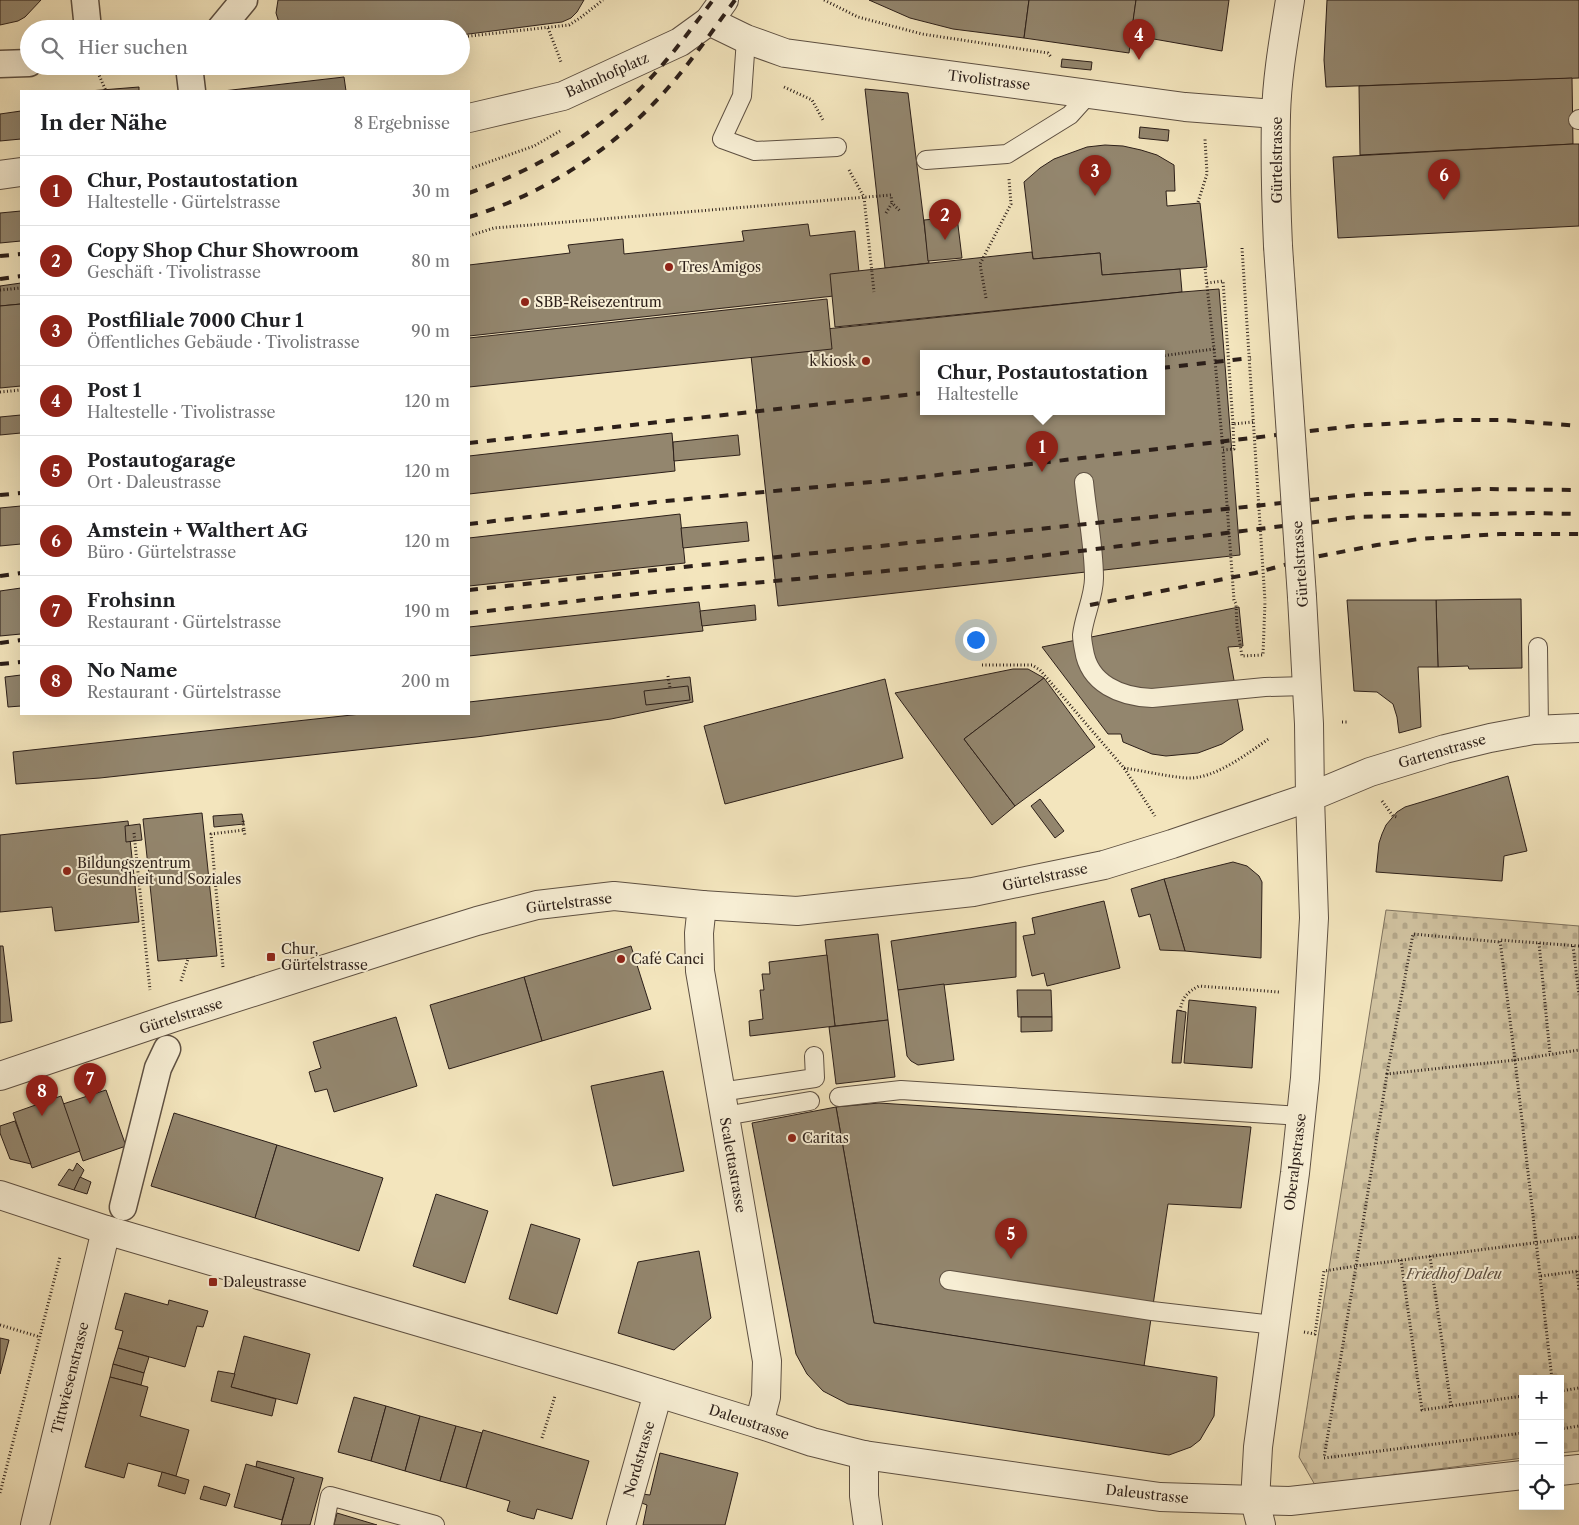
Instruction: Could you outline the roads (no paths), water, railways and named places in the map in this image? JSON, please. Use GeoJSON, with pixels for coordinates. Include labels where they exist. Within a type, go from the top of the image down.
{"type":"FeatureCollection","features":[{"type":"Feature","properties":{"kind":"street"},"geometry":{"type":"LineString","coordinates":[[85,0],[87,20]]}},
{"type":"Feature","properties":{"kind":"street"},"geometry":{"type":"LineString","coordinates":[[227,20],[244,0]]}},
{"type":"Feature","properties":{"kind":"street","name":"Gürtelstrasse"},"geometry":{"type":"LineString","coordinates":[[0,1076],[175,1017],[419,939],[537,905],[614,896],[702,905],[797,911],[973,892],[1104,865],[1310,797],[1302,597],[1278,246],[1276,187],[1276,114],[1281,58],[1290,0]]}},
{"type":"Feature","properties":{"kind":"street","name":"Tivolistrasse"},"geometry":{"type":"LineString","coordinates":[[717,11],[746,39],[786,54],[1185,107],[1276,114]]}},
{"type":"Feature","properties":{"kind":"street","name":"Bahnhofplatz"},"geometry":{"type":"LineString","coordinates":[[470,118],[563,96],[680,42],[717,11]]}},
{"type":"Feature","properties":{"kind":"street"},"geometry":{"type":"LineString","coordinates":[[0,64],[20,63]]}},
{"type":"Feature","properties":{"kind":"street"},"geometry":{"type":"LineString","coordinates":[[190,75],[192,90]]}},
{"type":"Feature","properties":{"kind":"street"},"geometry":{"type":"LineString","coordinates":[[0,175],[20,172]]}},
{"type":"Feature","properties":{"kind":"street","name":"Gartenstrasse"},"geometry":{"type":"LineString","coordinates":[[1310,797],[1370,772],[1445,749],[1490,738],[1539,730],[1579,728]]}},
{"type":"Feature","properties":{"kind":"street","name":"Oberalpstrasse"},"geometry":{"type":"LineString","coordinates":[[1258,1513],[1258,1446],[1301,1116],[1310,994],[1314,918],[1310,797]]}},
{"type":"Feature","properties":{"kind":"street","name":"Scalettastrasse"},"geometry":{"type":"LineString","coordinates":[[702,905],[699,933],[700,971],[766,1361],[766,1397],[759,1424]]}},
{"type":"Feature","properties":{"kind":"street"},"geometry":{"type":"LineString","coordinates":[[122,1207],[158,1068],[167,1049]]}},
{"type":"Feature","properties":{"kind":"street","name":"Daleustrasse"},"geometry":{"type":"LineString","coordinates":[[0,1195],[106,1230],[658,1393],[812,1442],[864,1455],[1160,1497],[1258,1513],[1290,1501],[1519,1475]]}},
{"type":"Feature","properties":{"kind":"street","name":"Tittwiesenstrasse"},"geometry":{"type":"LineString","coordinates":[[35,1525],[106,1230]]}},
{"type":"Feature","properties":{"kind":"street","name":"Nordstrasse"},"geometry":{"type":"LineString","coordinates":[[621,1525],[658,1393]]}},
{"type":"Feature","properties":{"kind":"street"},"geometry":{"type":"LineString","coordinates":[[864,1455],[864,1496],[868,1525]]}},
{"type":"Feature","properties":{"kind":"street"},"geometry":{"type":"LineString","coordinates":[[1564,1471],[1579,1469]]}},
{"type":"Feature","properties":{"kind":"lane"},"geometry":{"type":"LineString","coordinates":[[746,39],[742,96],[722,139],[755,151],[837,147]]}},
{"type":"Feature","properties":{"kind":"lane"},"geometry":{"type":"LineString","coordinates":[[926,160],[1007,154],[1070,115],[1088,95]]}},
{"type":"Feature","properties":{"kind":"lane"},"geometry":{"type":"LineString","coordinates":[[1084,482],[1094,580],[1082,636],[1088,665],[1100,682],[1119,693],[1140,698],[1265,687],[1306,686]]}},
{"type":"Feature","properties":{"kind":"lane"},"geometry":{"type":"LineString","coordinates":[[1538,647],[1539,730]]}},
{"type":"Feature","properties":{"kind":"lane"},"geometry":{"type":"LineString","coordinates":[[723,1104],[814,1078],[814,1056]]}},
{"type":"Feature","properties":{"kind":"lane"},"geometry":{"type":"LineString","coordinates":[[839,1097],[901,1090],[1301,1116]]}},
{"type":"Feature","properties":{"kind":"lane"},"geometry":{"type":"LineString","coordinates":[[723,1104],[810,1101]]}},
{"type":"Feature","properties":{"kind":"lane"},"geometry":{"type":"LineString","coordinates":[[949,1280],[1152,1311],[1274,1325]]}},
{"type":"Feature","properties":{"kind":"lane"},"geometry":{"type":"LineString","coordinates":[[324,1525],[330,1496],[426,1524]]}},
{"type":"Feature","properties":{"kind":"railway"},"geometry":{"type":"LineString","coordinates":[[470,193],[494,184],[541,162],[586,134],[607,118],[655,73],[681,43],[713,0]]}},
{"type":"Feature","properties":{"kind":"railway"},"geometry":{"type":"LineString","coordinates":[[470,217],[520,198],[545,185],[569,172],[615,139],[655,102],[677,78],[735,0]]}},
{"type":"Feature","properties":{"kind":"railway"},"geometry":{"type":"LineString","coordinates":[[0,256],[20,254]]}},
{"type":"Feature","properties":{"kind":"railway"},"geometry":{"type":"LineString","coordinates":[[0,279],[20,276]]}},
{"type":"Feature","properties":{"kind":"railway"},"geometry":{"type":"LineString","coordinates":[[1165,368],[1251,358]]}},
{"type":"Feature","properties":{"kind":"railway"},"geometry":{"type":"LineString","coordinates":[[470,443],[920,393]]}},
{"type":"Feature","properties":{"kind":"railway"},"geometry":{"type":"LineString","coordinates":[[470,524],[656,502],[904,479],[1353,426],[1450,420],[1504,420],[1579,426]]}},
{"type":"Feature","properties":{"kind":"railway"},"geometry":{"type":"LineString","coordinates":[[470,590],[1366,494],[1481,489],[1579,490]]}},
{"type":"Feature","properties":{"kind":"railway"},"geometry":{"type":"LineString","coordinates":[[0,495],[20,493]]}},
{"type":"Feature","properties":{"kind":"railway"},"geometry":{"type":"LineString","coordinates":[[470,613],[664,591],[1007,560],[1356,517],[1532,513],[1579,514]]}},
{"type":"Feature","properties":{"kind":"railway"},"geometry":{"type":"LineString","coordinates":[[1090,605],[1255,573],[1310,558],[1377,545],[1419,539],[1500,534],[1579,534]]}},
{"type":"Feature","properties":{"kind":"railway"},"geometry":{"type":"LineString","coordinates":[[0,576],[20,573]]}},
{"type":"Feature","properties":{"kind":"railway"},"geometry":{"type":"LineString","coordinates":[[0,643],[20,640]]}},
{"type":"Feature","properties":{"kind":"railway"},"geometry":{"type":"LineString","coordinates":[[0,664],[20,662]]}},
{"type":"Feature","properties":{"kind":"place","name":"Post 1"},"geometry":{"type":"Point","coordinates":[1139,60]}},
{"type":"Feature","properties":{"kind":"place","name":"Postfiliale 7000 Chur 1"},"geometry":{"type":"Point","coordinates":[1095,196]}},
{"type":"Feature","properties":{"kind":"place","name":"Amstein + Walthert AG"},"geometry":{"type":"Point","coordinates":[1444,200]}},
{"type":"Feature","properties":{"kind":"place","name":"Copy Shop Chur Showroom"},"geometry":{"type":"Point","coordinates":[945,240]}},
{"type":"Feature","properties":{"kind":"place","name":"Tres Amigos"},"geometry":{"type":"Point","coordinates":[669,267]}},
{"type":"Feature","properties":{"kind":"place","name":"SBB-Reisezentrum"},"geometry":{"type":"Point","coordinates":[525,302]}},
{"type":"Feature","properties":{"kind":"place","name":"k kiosk"},"geometry":{"type":"Point","coordinates":[866,361]}},
{"type":"Feature","properties":{"kind":"place","name":"Chur, Postautostation"},"geometry":{"type":"Point","coordinates":[1042,472]}},
{"type":"Feature","properties":{"kind":"place","name":"Bildungszentrum Gesundheit und Soziales"},"geometry":{"type":"Point","coordinates":[67,871]}},
{"type":"Feature","properties":{"kind":"place","name":"Chur, Gürtelstrasse"},"geometry":{"type":"Point","coordinates":[271,957]}},
{"type":"Feature","properties":{"kind":"place","name":"Café Canci"},"geometry":{"type":"Point","coordinates":[621,959]}},
{"type":"Feature","properties":{"kind":"place","name":"Frohsinn"},"geometry":{"type":"Point","coordinates":[90,1104]}},
{"type":"Feature","properties":{"kind":"place","name":"No Name"},"geometry":{"type":"Point","coordinates":[42,1116]}},
{"type":"Feature","properties":{"kind":"place","name":"Caritas"},"geometry":{"type":"Point","coordinates":[792,1138]}},
{"type":"Feature","properties":{"kind":"place","name":"Postautogarage"},"geometry":{"type":"Point","coordinates":[1011,1259]}},
{"type":"Feature","properties":{"kind":"place","name":"Daleustrasse"},"geometry":{"type":"Point","coordinates":[213,1282]}},
{"type":"Feature","properties":{"kind":"park label","name":"Friedhof Daleu"},"geometry":{"type":"Point","coordinates":[1454,1274]}}]}
